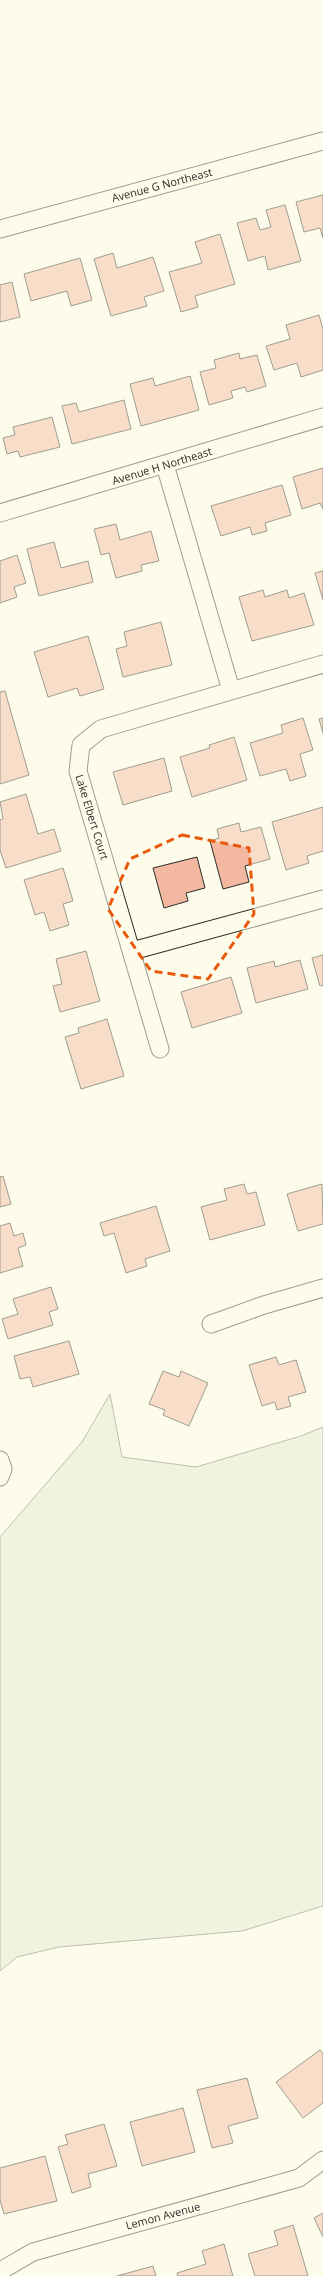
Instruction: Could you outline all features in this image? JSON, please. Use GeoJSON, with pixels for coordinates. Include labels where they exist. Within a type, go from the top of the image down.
{"type":"FeatureCollection","features":[{"type":"Feature","properties":{"kind":"street","name":"Avenue G Northeast"},"geometry":{"type":"LineString","coordinates":[[0,229],[323,142]]}},
{"type":"Feature","properties":{"kind":"street","name":"Avenue H Northeast"},"geometry":{"type":"LineString","coordinates":[[0,513],[323,417]]}},
{"type":"Feature","properties":{"kind":"street"},"geometry":{"type":"LineString","coordinates":[[165,465],[231,690]]}},
{"type":"Feature","properties":{"kind":"street","name":"Lake Elbert Court"},"geometry":{"type":"LineString","coordinates":[[160,1048],[78,771],[81,745],[101,729],[323,664]]}},
{"type":"Feature","properties":{"kind":"street"},"geometry":{"type":"LineString","coordinates":[[132,951],[323,899]]}},
{"type":"Feature","properties":{"kind":"street"},"geometry":{"type":"LineString","coordinates":[[211,1324],[264,1305],[323,1288]]}},
{"type":"Feature","properties":{"kind":"street"},"geometry":{"type":"LineString","coordinates":[[0,1460],[3,1470],[0,1477]]}},
{"type":"Feature","properties":{"kind":"street","name":"Lemon Avenue"},"geometry":{"type":"LineString","coordinates":[[2,2273],[33,2252],[299,2178],[323,2160]]}},
{"type":"Feature","properties":{"kind":"highlighted area"},"geometry":{"type":"Polygon","coordinates":[[[182,835],[249,848],[254,914],[208,979],[151,971],[108,909],[130,859],[182,835]]]}},
{"type":"Feature","properties":{"kind":"green space"},"geometry":{"type":"Polygon","coordinates":[[[110,1394],[122,1457],[196,1467],[301,1436],[323,1427],[323,1906],[242,1931],[59,1947],[17,1957],[0,1971],[0,1537],[82,1442],[110,1394]]]}},
{"type":"Feature","properties":{"kind":"building"},"geometry":{"type":"Polygon","coordinates":[[[323,195],[323,238],[320,228],[304,232],[296,202],[323,195]]]}},
{"type":"Feature","properties":{"kind":"building"},"geometry":{"type":"Polygon","coordinates":[[[285,205],[301,261],[268,270],[265,256],[248,261],[237,223],[256,218],[260,230],[271,227],[266,210],[285,205]]]}},
{"type":"Feature","properties":{"kind":"building"},"geometry":{"type":"Polygon","coordinates":[[[220,234],[235,284],[195,296],[198,307],[181,312],[169,272],[202,263],[195,242],[220,234]]]}},
{"type":"Feature","properties":{"kind":"building"},"geometry":{"type":"Polygon","coordinates":[[[113,253],[117,268],[153,257],[164,291],[144,297],[147,306],[111,316],[94,259],[113,253]]]}},
{"type":"Feature","properties":{"kind":"building"},"geometry":{"type":"Polygon","coordinates":[[[80,258],[92,300],[71,306],[67,291],[31,301],[24,274],[80,258]]]}},
{"type":"Feature","properties":{"kind":"building"},"geometry":{"type":"Polygon","coordinates":[[[12,282],[20,317],[0,322],[0,285],[12,282]]]}},
{"type":"Feature","properties":{"kind":"building"},"geometry":{"type":"Polygon","coordinates":[[[319,315],[323,329],[323,370],[301,377],[297,363],[274,370],[266,346],[290,339],[286,325],[319,315]]]}},
{"type":"Feature","properties":{"kind":"building"},"geometry":{"type":"Polygon","coordinates":[[[239,353],[240,359],[257,355],[266,386],[247,392],[245,387],[231,391],[233,398],[209,405],[200,372],[216,368],[214,360],[239,353]]]}},
{"type":"Feature","properties":{"kind":"building"},"geometry":{"type":"Polygon","coordinates":[[[190,376],[199,410],[141,426],[130,384],[153,378],[155,386],[190,376]]]}},
{"type":"Feature","properties":{"kind":"building"},"geometry":{"type":"Polygon","coordinates":[[[124,400],[131,429],[72,444],[62,406],[76,403],[79,412],[124,400]]]}},
{"type":"Feature","properties":{"kind":"building"},"geometry":{"type":"Polygon","coordinates":[[[52,417],[60,447],[20,457],[18,451],[7,454],[3,438],[15,435],[13,427],[52,417]]]}},
{"type":"Feature","properties":{"kind":"building"},"geometry":{"type":"Polygon","coordinates":[[[323,468],[323,509],[320,503],[302,509],[293,477],[323,468]]]}},
{"type":"Feature","properties":{"kind":"building"},"geometry":{"type":"Polygon","coordinates":[[[282,485],[291,515],[265,523],[267,531],[252,535],[250,527],[221,536],[211,506],[282,485]]]}},
{"type":"Feature","properties":{"kind":"building"},"geometry":{"type":"Polygon","coordinates":[[[116,524],[120,540],[151,531],[159,561],[141,565],[142,571],[116,578],[109,553],[101,555],[94,529],[116,524]]]}},
{"type":"Feature","properties":{"kind":"building"},"geometry":{"type":"Polygon","coordinates":[[[54,542],[61,568],[88,561],[93,582],[39,596],[27,549],[54,542]]]}},
{"type":"Feature","properties":{"kind":"building"},"geometry":{"type":"Polygon","coordinates":[[[17,555],[26,583],[14,587],[17,597],[0,603],[0,561],[17,555]]]}},
{"type":"Feature","properties":{"kind":"building"},"geometry":{"type":"Polygon","coordinates":[[[323,571],[323,600],[315,573],[323,571]]]}},
{"type":"Feature","properties":{"kind":"building"},"geometry":{"type":"Polygon","coordinates":[[[263,590],[265,597],[287,590],[289,598],[304,593],[314,625],[252,641],[239,597],[263,590]]]}},
{"type":"Feature","properties":{"kind":"building"},"geometry":{"type":"Polygon","coordinates":[[[161,622],[172,665],[123,677],[116,649],[127,646],[124,632],[161,622]]]}},
{"type":"Feature","properties":{"kind":"building"},"geometry":{"type":"Polygon","coordinates":[[[88,636],[104,689],[80,696],[77,688],[48,697],[34,652],[88,636]]]}},
{"type":"Feature","properties":{"kind":"building"},"geometry":{"type":"Polygon","coordinates":[[[5,691],[29,775],[0,784],[0,692],[5,691]]]}},
{"type":"Feature","properties":{"kind":"building"},"geometry":{"type":"Polygon","coordinates":[[[303,718],[313,750],[300,754],[306,776],[290,781],[286,769],[260,776],[250,743],[283,733],[281,725],[303,718]]]}},
{"type":"Feature","properties":{"kind":"building"},"geometry":{"type":"Polygon","coordinates":[[[323,718],[323,733],[319,719],[323,718]]]}},
{"type":"Feature","properties":{"kind":"building"},"geometry":{"type":"Polygon","coordinates":[[[234,737],[247,780],[192,797],[180,757],[210,748],[209,745],[234,737]]]}},
{"type":"Feature","properties":{"kind":"building"},"geometry":{"type":"Polygon","coordinates":[[[164,758],[172,791],[123,805],[113,772],[164,758]]]}},
{"type":"Feature","properties":{"kind":"building"},"geometry":{"type":"Polygon","coordinates":[[[26,794],[38,834],[54,829],[61,851],[6,868],[0,850],[0,820],[3,819],[0,802],[26,794]]]}},
{"type":"Feature","properties":{"kind":"building"},"geometry":{"type":"Polygon","coordinates":[[[323,807],[323,851],[307,856],[309,863],[286,870],[272,822],[323,807]]]}},
{"type":"Feature","properties":{"kind":"building"},"geometry":{"type":"Polygon","coordinates":[[[239,823],[241,832],[261,827],[270,859],[245,866],[249,882],[223,889],[210,841],[219,838],[217,829],[239,823]]]}},
{"type":"Feature","properties":{"kind":"building"},"geometry":{"type":"Polygon","coordinates":[[[197,857],[205,888],[186,893],[188,901],[164,908],[153,868],[197,857]]]}},
{"type":"Feature","properties":{"kind":"building"},"geometry":{"type":"Polygon","coordinates":[[[63,868],[73,901],[63,904],[69,925],[50,931],[44,912],[35,915],[24,880],[63,868]]]}},
{"type":"Feature","properties":{"kind":"building"},"geometry":{"type":"Polygon","coordinates":[[[86,951],[100,1001],[60,1012],[53,986],[62,984],[56,959],[86,951]]]}},
{"type":"Feature","properties":{"kind":"building"},"geometry":{"type":"Polygon","coordinates":[[[323,955],[323,985],[320,986],[312,958],[323,955]]]}},
{"type":"Feature","properties":{"kind":"building"},"geometry":{"type":"Polygon","coordinates":[[[300,960],[308,989],[256,1003],[247,968],[274,961],[275,967],[300,960]]]}},
{"type":"Feature","properties":{"kind":"building"},"geometry":{"type":"Polygon","coordinates":[[[231,977],[242,1013],[192,1028],[181,992],[231,977]]]}},
{"type":"Feature","properties":{"kind":"building"},"geometry":{"type":"Polygon","coordinates":[[[107,1019],[124,1076],[81,1089],[65,1037],[79,1033],[78,1028],[107,1019]]]}},
{"type":"Feature","properties":{"kind":"building"},"geometry":{"type":"Polygon","coordinates":[[[3,1176],[11,1204],[0,1207],[0,1177],[3,1176]]]}},
{"type":"Feature","properties":{"kind":"building"},"geometry":{"type":"Polygon","coordinates":[[[244,1184],[247,1194],[256,1192],[265,1225],[210,1240],[201,1207],[227,1200],[224,1189],[244,1184]]]}},
{"type":"Feature","properties":{"kind":"building"},"geometry":{"type":"Polygon","coordinates":[[[322,1184],[323,1224],[298,1231],[287,1194],[322,1184]]]}},
{"type":"Feature","properties":{"kind":"building"},"geometry":{"type":"Polygon","coordinates":[[[156,1206],[170,1251],[145,1259],[147,1266],[126,1273],[114,1233],[104,1236],[100,1223],[156,1206]]]}},
{"type":"Feature","properties":{"kind":"building"},"geometry":{"type":"Polygon","coordinates":[[[10,1223],[14,1236],[23,1233],[26,1245],[18,1248],[23,1266],[0,1273],[0,1226],[10,1223]]]}},
{"type":"Feature","properties":{"kind":"building"},"geometry":{"type":"Polygon","coordinates":[[[51,1287],[58,1309],[49,1312],[53,1325],[8,1339],[2,1319],[18,1314],[13,1299],[51,1287]]]}},
{"type":"Feature","properties":{"kind":"building"},"geometry":{"type":"Polygon","coordinates":[[[69,1341],[79,1374],[33,1387],[30,1377],[20,1379],[14,1356],[69,1341]]]}},
{"type":"Feature","properties":{"kind":"building"},"geometry":{"type":"Polygon","coordinates":[[[276,1357],[279,1365],[296,1360],[306,1392],[288,1397],[291,1406],[277,1410],[275,1402],[262,1406],[249,1365],[276,1357]]]}},
{"type":"Feature","properties":{"kind":"building"},"geometry":{"type":"Polygon","coordinates":[[[163,1371],[179,1377],[181,1371],[208,1383],[189,1426],[163,1415],[165,1410],[149,1404],[163,1371]]]}},
{"type":"Feature","properties":{"kind":"building"},"geometry":{"type":"Polygon","coordinates":[[[320,2050],[323,2054],[323,2103],[303,2118],[276,2082],[320,2050]]]}},
{"type":"Feature","properties":{"kind":"building"},"geometry":{"type":"Polygon","coordinates":[[[247,2078],[258,2118],[228,2126],[233,2143],[212,2148],[197,2090],[247,2078]]]}},
{"type":"Feature","properties":{"kind":"building"},"geometry":{"type":"Polygon","coordinates":[[[183,2108],[195,2152],[142,2166],[130,2122],[183,2108]]]}},
{"type":"Feature","properties":{"kind":"building"},"geometry":{"type":"Polygon","coordinates":[[[104,2124],[117,2166],[88,2174],[91,2187],[72,2193],[58,2147],[68,2144],[65,2135],[104,2124]]]}},
{"type":"Feature","properties":{"kind":"building"},"geometry":{"type":"Polygon","coordinates":[[[45,2156],[57,2201],[4,2214],[0,2200],[0,2168],[45,2156]]]}},
{"type":"Feature","properties":{"kind":"building"},"geometry":{"type":"Polygon","coordinates":[[[323,2213],[323,2237],[314,2218],[323,2213]]]}},
{"type":"Feature","properties":{"kind":"building"},"geometry":{"type":"Polygon","coordinates":[[[293,2225],[308,2276],[255,2276],[248,2254],[278,2245],[274,2231],[293,2225]]]}},
{"type":"Feature","properties":{"kind":"building"},"geometry":{"type":"Polygon","coordinates":[[[224,2244],[233,2276],[178,2276],[177,2273],[206,2264],[202,2251],[224,2244]]]}},
{"type":"Feature","properties":{"kind":"building"},"geometry":{"type":"Polygon","coordinates":[[[153,2266],[156,2276],[117,2276],[153,2266]]]}}]}
